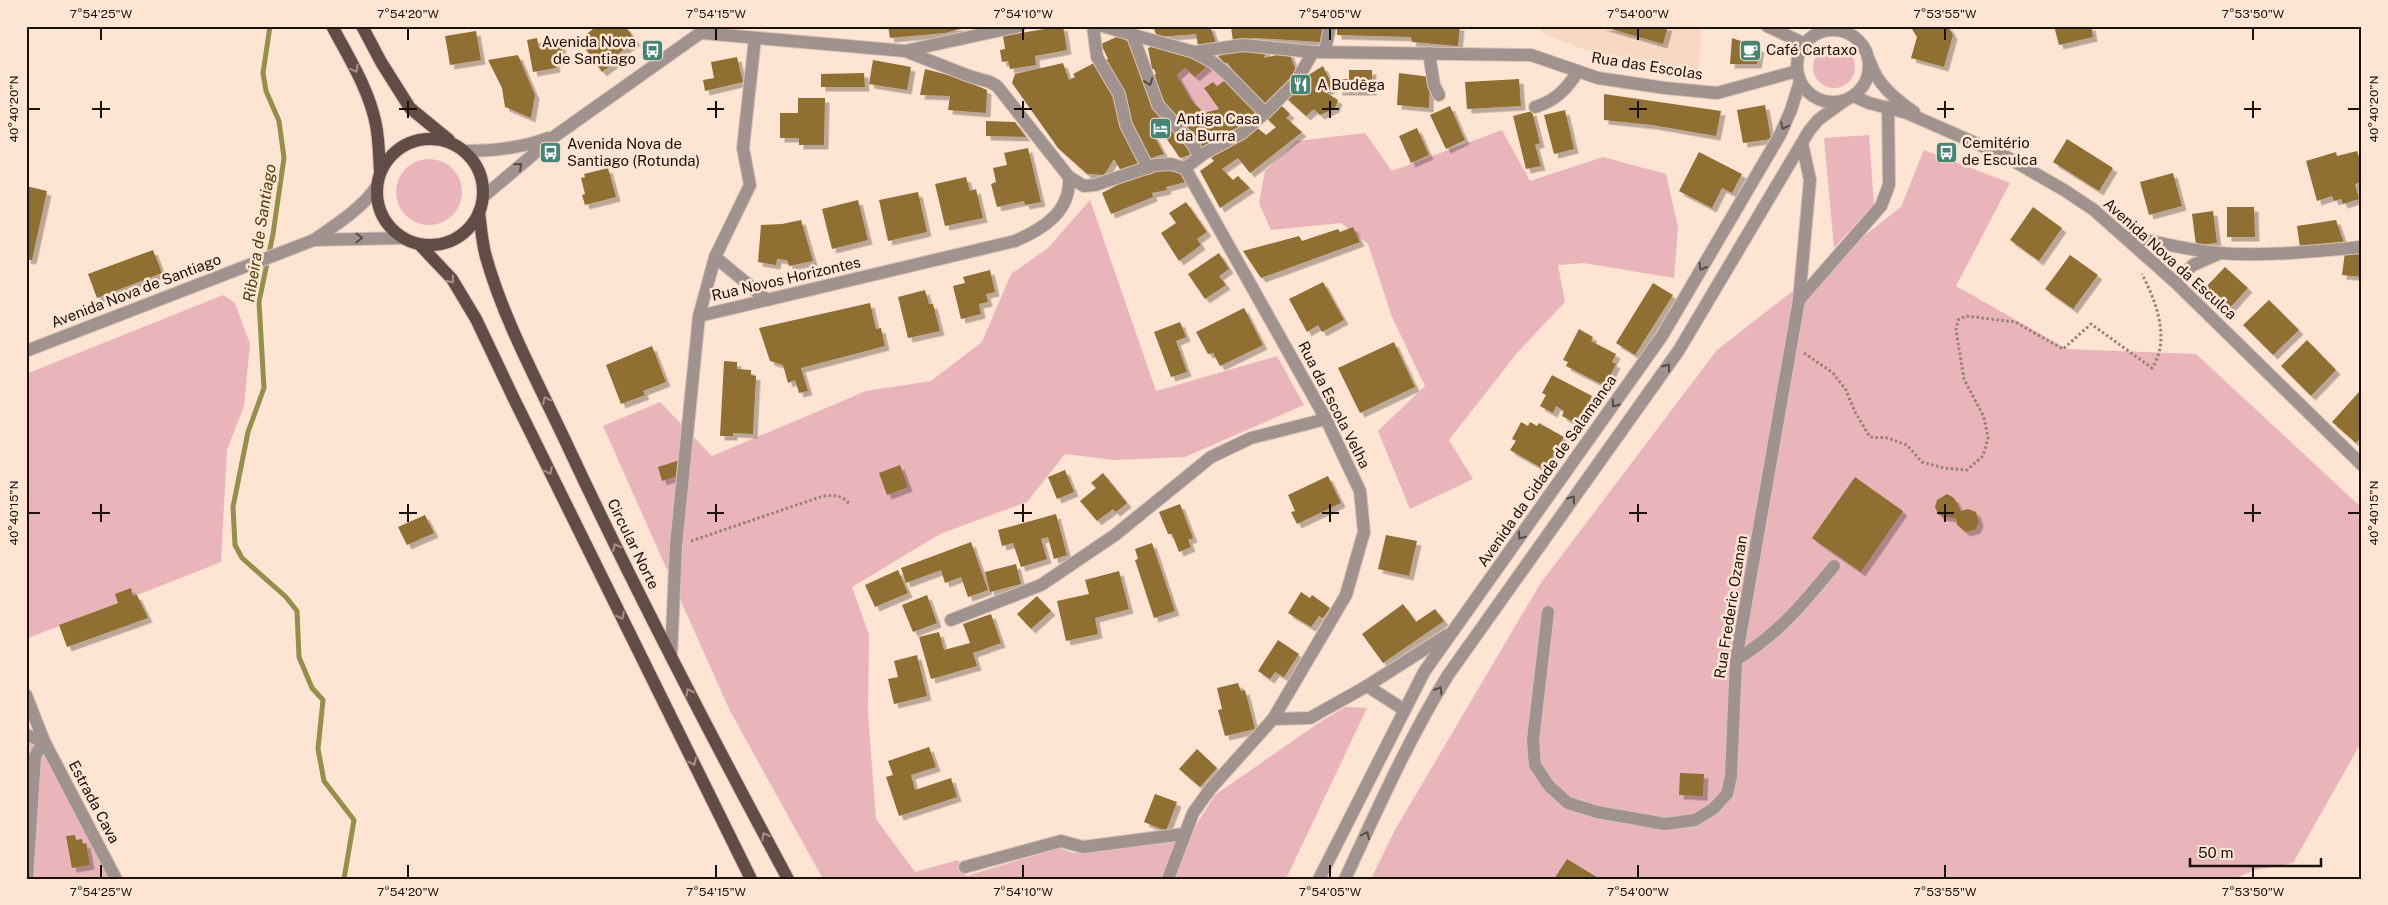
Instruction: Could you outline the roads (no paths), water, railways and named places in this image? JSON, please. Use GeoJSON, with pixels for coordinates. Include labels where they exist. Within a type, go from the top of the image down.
{"type":"FeatureCollection","features":[{"type":"Feature","properties":{"kind":"main road"},"geometry":{"type":"LineString","coordinates":[[332,26],[358,73],[370,100],[376,126],[380,171],[377,186],[377,202],[382,216],[392,229],[404,238],[418,244],[437,245],[455,239],[469,228],[479,212],[483,197],[482,181],[477,166],[459,148],[410,108],[395,86],[362,26]]}},
{"type":"Feature","properties":{"kind":"main road"},"geometry":{"type":"LineString","coordinates":[[380,171],[390,156],[404,145],[420,139],[438,139],[459,148]]}},
{"type":"Feature","properties":{"kind":"main road","name":"Circular Norte"},"geometry":{"type":"LineString","coordinates":[[479,212],[486,255],[499,296],[600,516],[788,879]]}},
{"type":"Feature","properties":{"kind":"main road"},"geometry":{"type":"LineString","coordinates":[[418,244],[452,280],[476,319],[522,417],[751,879]]}},
{"type":"Feature","properties":{"kind":"street"},"geometry":{"type":"LineString","coordinates":[[905,51],[1020,26]]}},
{"type":"Feature","properties":{"kind":"street"},"geometry":{"type":"LineString","coordinates":[[1093,26],[1097,56],[1119,94],[1126,125],[1148,168]]}},
{"type":"Feature","properties":{"kind":"street"},"geometry":{"type":"LineString","coordinates":[[1102,26],[1127,31],[1194,52],[1226,72],[1265,114]]}},
{"type":"Feature","properties":{"kind":"street"},"geometry":{"type":"LineString","coordinates":[[483,197],[555,136],[706,30],[755,38],[905,51],[969,76],[990,82],[997,86],[1070,178],[1084,186],[1095,185],[1148,168],[1171,164],[1186,168],[1224,141],[1242,133],[1265,114],[1296,82],[1319,51],[1330,26]]}},
{"type":"Feature","properties":{"kind":"street"},"geometry":{"type":"LineString","coordinates":[[1767,26],[1804,44]]}},
{"type":"Feature","properties":{"kind":"street"},"geometry":{"type":"LineString","coordinates":[[1345,879],[1397,769],[1443,683],[1679,350],[1802,143],[1818,120],[1849,98],[1867,79],[1868,58],[1864,48],[1857,39],[1836,28],[1818,33],[1804,44],[1800,52],[1799,76],[1813,96],[1823,101],[1849,98]]}},
{"type":"Feature","properties":{"kind":"street"},"geometry":{"type":"LineString","coordinates":[[1127,31],[1158,105],[1193,144],[1199,157]]}},
{"type":"Feature","properties":{"kind":"street","name":"Rua Novos Horizontes"},"geometry":{"type":"LineString","coordinates":[[755,38],[743,148],[750,185],[715,256],[699,316],[1015,241],[1035,232],[1053,220],[1067,199],[1070,178]]}},
{"type":"Feature","properties":{"kind":"street","name":"Rua das Escolas"},"geometry":{"type":"LineString","coordinates":[[1194,52],[1243,45],[1319,51],[1531,55],[1598,78],[1665,88],[1717,93],[1799,76]]}},
{"type":"Feature","properties":{"kind":"street"},"geometry":{"type":"LineString","coordinates":[[1429,53],[1434,85],[1439,96]]}},
{"type":"Feature","properties":{"kind":"street","name":"Avenida Nova da Esculca"},"geometry":{"type":"LineString","coordinates":[[1868,58],[1874,74],[1884,86],[1926,121]]}},
{"type":"Feature","properties":{"kind":"street"},"geometry":{"type":"LineString","coordinates":[[1535,107],[1554,99],[1570,84],[1578,71]]}},
{"type":"Feature","properties":{"kind":"street","name":"Avenida da Cidade de Salamanca"},"geometry":{"type":"LineString","coordinates":[[1319,879],[1424,672],[1662,336],[1780,135],[1791,110],[1799,76]]}},
{"type":"Feature","properties":{"kind":"street","name":"Avenida Nova da Esculca"},"geometry":{"type":"LineString","coordinates":[[1849,98],[1888,106],[2005,156],[2094,210],[2175,282],[2362,465]]}},
{"type":"Feature","properties":{"kind":"street"},"geometry":{"type":"LineString","coordinates":[[1799,300],[1881,206],[1889,185],[1888,106]]}},
{"type":"Feature","properties":{"kind":"street"},"geometry":{"type":"LineString","coordinates":[[459,148],[483,151],[537,143],[555,136]]}},
{"type":"Feature","properties":{"kind":"street","name":"Rua Frederic Ozanan"},"geometry":{"type":"LineString","coordinates":[[1548,612],[1533,740],[1535,765],[1549,786],[1568,803],[1597,812],[1665,824],[1695,820],[1713,809],[1727,794],[1731,776],[1736,660],[1799,300],[1810,180],[1802,143]]}},
{"type":"Feature","properties":{"kind":"street","name":"Rua da Escola Velha"},"geometry":{"type":"LineString","coordinates":[[1168,879],[1184,834],[1194,813],[1211,788],[1273,719],[1346,595],[1364,532],[1360,491],[1326,419],[1186,168]]}},
{"type":"Feature","properties":{"kind":"street","name":"Avenida Nova de Santiago"},"geometry":{"type":"LineString","coordinates":[[26,351],[314,240],[338,224],[372,195],[377,186]]}},
{"type":"Feature","properties":{"kind":"street"},"geometry":{"type":"LineString","coordinates":[[2122,235],[2182,248],[2220,253],[2298,252],[2362,247]]}},
{"type":"Feature","properties":{"kind":"street","name":"Avenida Nova de Santiago"},"geometry":{"type":"LineString","coordinates":[[314,240],[404,238]]}},
{"type":"Feature","properties":{"kind":"street"},"geometry":{"type":"LineString","coordinates":[[2175,282],[2193,265],[2220,253]]}},
{"type":"Feature","properties":{"kind":"street"},"geometry":{"type":"LineString","coordinates":[[715,256],[767,300]]}},
{"type":"Feature","properties":{"kind":"street"},"geometry":{"type":"LineString","coordinates":[[671,656],[676,546],[699,316]]}},
{"type":"Feature","properties":{"kind":"street"},"geometry":{"type":"LineString","coordinates":[[951,620],[1041,585],[1115,535],[1211,456],[1251,438],[1326,419]]}},
{"type":"Feature","properties":{"kind":"street"},"geometry":{"type":"LineString","coordinates":[[1736,660],[1764,643],[1792,617],[1834,566]]}},
{"type":"Feature","properties":{"kind":"street"},"geometry":{"type":"LineString","coordinates":[[1273,719],[1310,718],[1367,686],[1452,631]]}},
{"type":"Feature","properties":{"kind":"street"},"geometry":{"type":"LineString","coordinates":[[1367,686],[1404,709]]}},
{"type":"Feature","properties":{"kind":"street","name":"Estrada Cava"},"geometry":{"type":"LineString","coordinates":[[26,695],[44,740],[116,879]]}},
{"type":"Feature","properties":{"kind":"street"},"geometry":{"type":"LineString","coordinates":[[26,735],[44,740],[35,756],[27,879]]}},
{"type":"Feature","properties":{"kind":"street"},"geometry":{"type":"LineString","coordinates":[[966,867],[1061,841],[1084,847],[1184,834]]}},
{"type":"Feature","properties":{"kind":"waterway","name":"Ribeira de Santiago"},"geometry":{"type":"LineString","coordinates":[[270,26],[263,73],[266,91],[279,121],[284,158],[273,234],[259,302],[264,388],[248,432],[233,507],[235,545],[242,558],[286,597],[297,611],[299,657],[312,688],[323,700],[318,749],[324,781],[354,820],[344,879]]}},
{"type":"Feature","properties":{"kind":"place","name":"Café Cartaxo"},"geometry":{"type":"Point","coordinates":[1750,50]}},
{"type":"Feature","properties":{"kind":"place","name":"Avenida Nova de Santiago"},"geometry":{"type":"Point","coordinates":[652,51]}},
{"type":"Feature","properties":{"kind":"place","name":"A Budêga"},"geometry":{"type":"Point","coordinates":[1301,85]}},
{"type":"Feature","properties":{"kind":"place","name":"Antiga Casa da Burra"},"geometry":{"type":"Point","coordinates":[1160,128]}},
{"type":"Feature","properties":{"kind":"place","name":"Cemitério de Esculca"},"geometry":{"type":"Point","coordinates":[1946,152]}},
{"type":"Feature","properties":{"kind":"place","name":"Avenida Nova de Santiago (Rotunda)"},"geometry":{"type":"Point","coordinates":[551,153]}}]}
